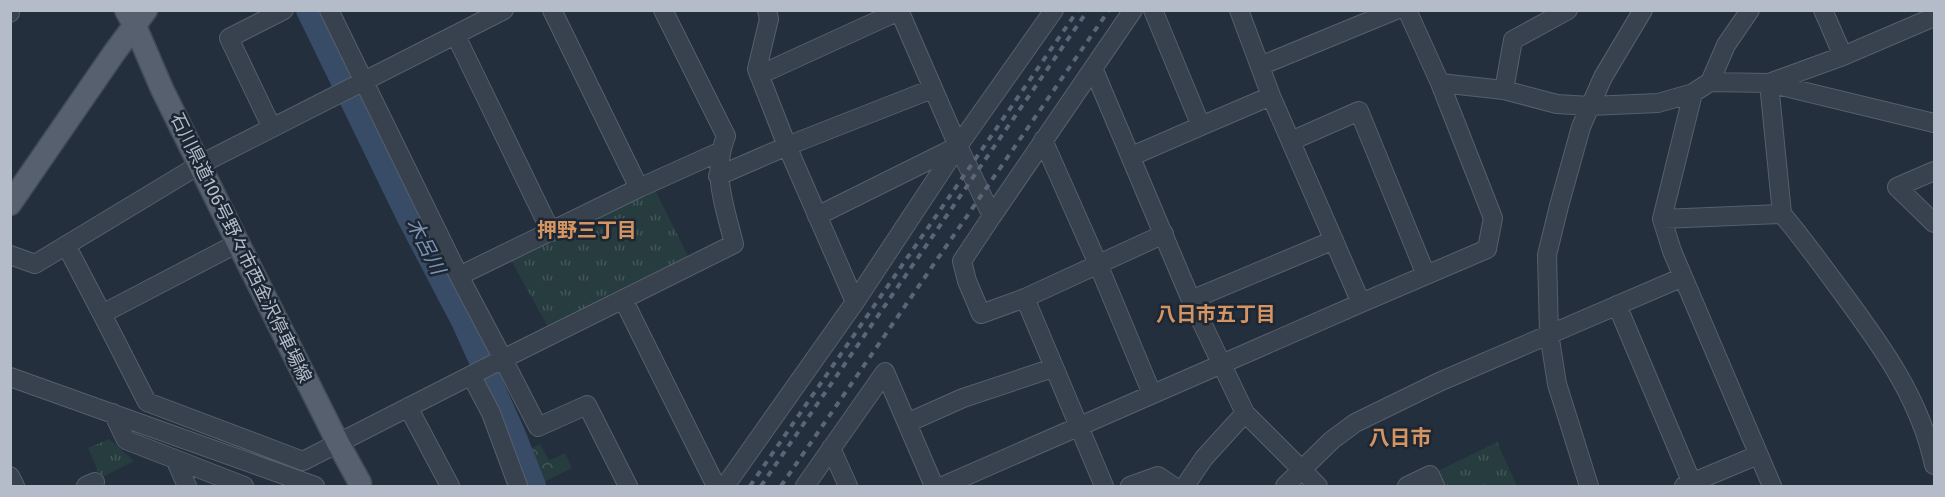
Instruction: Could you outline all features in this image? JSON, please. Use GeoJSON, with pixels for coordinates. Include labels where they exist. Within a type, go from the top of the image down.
{"type":"FeatureCollection","features":[{"type":"Feature","properties":{"kind":"main road","name":"石川県道106号野々市西金沢停車場線"},"geometry":{"type":"LineString","coordinates":[[136,14],[162,88],[199,165],[338,443],[364,484]]}},
{"type":"Feature","properties":{"kind":"main road"},"geometry":{"type":"LineString","coordinates":[[10,204],[114,53],[136,14]]}},
{"type":"Feature","properties":{"kind":"street"},"geometry":{"type":"LineString","coordinates":[[272,128],[229,38],[284,10]]}},
{"type":"Feature","properties":{"kind":"street"},"geometry":{"type":"LineString","coordinates":[[329,10],[362,83],[459,276],[498,361],[538,427],[587,405],[628,486]]}},
{"type":"Feature","properties":{"kind":"street"},"geometry":{"type":"LineString","coordinates":[[10,255],[35,264],[199,165],[504,10]]}},
{"type":"Feature","properties":{"kind":"street"},"geometry":{"type":"LineString","coordinates":[[552,10],[639,188]]}},
{"type":"Feature","properties":{"kind":"street"},"geometry":{"type":"LineString","coordinates":[[66,245],[147,402],[303,461],[734,244],[718,176],[719,152],[726,136],[663,10]]}},
{"type":"Feature","properties":{"kind":"street"},"geometry":{"type":"LineString","coordinates":[[767,10],[769,19],[757,69],[787,146],[855,302]]}},
{"type":"Feature","properties":{"kind":"street"},"geometry":{"type":"LineString","coordinates":[[725,486],[855,302],[958,146],[1054,10]]}},
{"type":"Feature","properties":{"kind":"street"},"geometry":{"type":"LineString","coordinates":[[1133,10],[962,261],[967,282],[981,314],[1025,298],[1164,234]]}},
{"type":"Feature","properties":{"kind":"street"},"geometry":{"type":"LineString","coordinates":[[1153,10],[1201,126]]}},
{"type":"Feature","properties":{"kind":"street"},"geometry":{"type":"LineString","coordinates":[[1239,10],[1271,96],[1361,303]]}},
{"type":"Feature","properties":{"kind":"street"},"geometry":{"type":"LineString","coordinates":[[1260,66],[1396,10]]}},
{"type":"Feature","properties":{"kind":"street"},"geometry":{"type":"LineString","coordinates":[[943,486],[1487,249],[1492,219],[1440,83],[1407,10]]}},
{"type":"Feature","properties":{"kind":"street"},"geometry":{"type":"LineString","coordinates":[[1504,90],[1513,40],[1568,10]]}},
{"type":"Feature","properties":{"kind":"street"},"geometry":{"type":"LineString","coordinates":[[1589,486],[1557,384],[1549,333],[1547,255],[1578,139],[1590,106],[1603,77],[1643,10]]}},
{"type":"Feature","properties":{"kind":"street"},"geometry":{"type":"LineString","coordinates":[[1440,83],[1504,90],[1557,104],[1590,106],[1658,103],[1693,93],[1710,82],[1726,45],[1750,10]]}},
{"type":"Feature","properties":{"kind":"street"},"geometry":{"type":"LineString","coordinates":[[1823,10],[1843,56]]}},
{"type":"Feature","properties":{"kind":"street"},"geometry":{"type":"LineString","coordinates":[[759,75],[899,11],[932,89],[992,216]]}},
{"type":"Feature","properties":{"kind":"street"},"geometry":{"type":"LineString","coordinates":[[1769,83],[1843,56],[1910,19],[1935,17]]}},
{"type":"Feature","properties":{"kind":"street"},"geometry":{"type":"LineString","coordinates":[[456,36],[551,232]]}},
{"type":"Feature","properties":{"kind":"street"},"geometry":{"type":"LineString","coordinates":[[1093,68],[1191,300],[1245,413],[1318,486]]}},
{"type":"Feature","properties":{"kind":"street"},"geometry":{"type":"LineString","coordinates":[[1710,82],[1769,83],[1935,123]]}},
{"type":"Feature","properties":{"kind":"street"},"geometry":{"type":"LineString","coordinates":[[1769,83],[1782,214],[1808,243],[1883,348],[1913,399],[1935,465]]}},
{"type":"Feature","properties":{"kind":"street"},"geometry":{"type":"LineString","coordinates":[[718,176],[787,146],[932,89]]}},
{"type":"Feature","properties":{"kind":"street"},"geometry":{"type":"LineString","coordinates":[[1693,93],[1662,219],[1672,251],[1772,486]]}},
{"type":"Feature","properties":{"kind":"street"},"geometry":{"type":"LineString","coordinates":[[1132,156],[1271,96]]}},
{"type":"Feature","properties":{"kind":"street"},"geometry":{"type":"LineString","coordinates":[[1291,141],[1359,111],[1426,275]]}},
{"type":"Feature","properties":{"kind":"street"},"geometry":{"type":"LineString","coordinates":[[1043,140],[1152,394]]}},
{"type":"Feature","properties":{"kind":"street"},"geometry":{"type":"LineString","coordinates":[[817,216],[958,146]]}},
{"type":"Feature","properties":{"kind":"street"},"geometry":{"type":"LineString","coordinates":[[459,276],[639,188],[719,152]]}},
{"type":"Feature","properties":{"kind":"street"},"geometry":{"type":"LineString","coordinates":[[1935,171],[1897,187],[1935,223]]}},
{"type":"Feature","properties":{"kind":"street"},"geometry":{"type":"LineString","coordinates":[[1662,219],[1782,214]]}},
{"type":"Feature","properties":{"kind":"street"},"geometry":{"type":"LineString","coordinates":[[1191,300],[1334,240]]}},
{"type":"Feature","properties":{"kind":"street"},"geometry":{"type":"LineString","coordinates":[[102,314],[238,243]]}},
{"type":"Feature","properties":{"kind":"street"},"geometry":{"type":"LineString","coordinates":[[1285,486],[1332,440],[1355,423],[1439,382],[1549,333],[1683,277]]}},
{"type":"Feature","properties":{"kind":"street"},"geometry":{"type":"LineString","coordinates":[[1025,298],[1104,486]]}},
{"type":"Feature","properties":{"kind":"street"},"geometry":{"type":"LineString","coordinates":[[623,299],[716,486]]}},
{"type":"Feature","properties":{"kind":"street"},"geometry":{"type":"LineString","coordinates":[[1617,305],[1688,485],[1758,455]]}},
{"type":"Feature","properties":{"kind":"street"},"geometry":{"type":"LineString","coordinates":[[907,423],[963,398],[1053,368]]}},
{"type":"Feature","properties":{"kind":"street"},"geometry":{"type":"LineString","coordinates":[[805,486],[885,372],[934,486]]}},
{"type":"Feature","properties":{"kind":"street"},"geometry":{"type":"LineString","coordinates":[[473,374],[491,413],[518,486]]}},
{"type":"Feature","properties":{"kind":"street"},"geometry":{"type":"LineString","coordinates":[[10,377],[315,486]]}},
{"type":"Feature","properties":{"kind":"street"},"geometry":{"type":"LineString","coordinates":[[135,422],[147,402]]}},
{"type":"Feature","properties":{"kind":"street"},"geometry":{"type":"LineString","coordinates":[[408,407],[450,486]]}},
{"type":"Feature","properties":{"kind":"street"},"geometry":{"type":"LineString","coordinates":[[113,413],[126,440],[244,486]]}},
{"type":"Feature","properties":{"kind":"street"},"geometry":{"type":"LineString","coordinates":[[1185,486],[1204,458],[1245,413]]}},
{"type":"Feature","properties":{"kind":"street"},"geometry":{"type":"LineString","coordinates":[[831,448],[848,486]]}},
{"type":"Feature","properties":{"kind":"street"},"geometry":{"type":"LineString","coordinates":[[175,459],[188,486]]}},
{"type":"Feature","properties":{"kind":"street"},"geometry":{"type":"LineString","coordinates":[[1407,486],[1430,475],[1435,486]]}},
{"type":"Feature","properties":{"kind":"street"},"geometry":{"type":"LineString","coordinates":[[10,476],[15,486]]}},
{"type":"Feature","properties":{"kind":"street"},"geometry":{"type":"LineString","coordinates":[[1130,486],[1158,476],[1173,486]]}},
{"type":"Feature","properties":{"kind":"green space"},"geometry":{"type":"Polygon","coordinates":[[[655,190],[689,258],[549,329],[511,260],[655,190]]]}},
{"type":"Feature","properties":{"kind":"green space"},"geometry":{"type":"Polygon","coordinates":[[[109,439],[134,461],[101,478],[88,448],[109,439]]]}},
{"type":"Feature","properties":{"kind":"green space"},"geometry":{"type":"Polygon","coordinates":[[[1497,442],[1517,486],[1436,486],[1430,475],[1497,442]]]}},
{"type":"Feature","properties":{"kind":"green space"},"geometry":{"type":"Polygon","coordinates":[[[540,444],[549,461],[565,453],[572,468],[536,486],[521,454],[540,444]]]}},
{"type":"Feature","properties":{"kind":"waterway","name":"木呂川"},"geometry":{"type":"LineString","coordinates":[[308,10],[408,216],[464,323],[534,486]]}},
{"type":"Feature","properties":{"kind":"railway"},"geometry":{"type":"LineString","coordinates":[[750,486],[1078,10]]}},
{"type":"Feature","properties":{"kind":"railway"},"geometry":{"type":"LineString","coordinates":[[761,486],[1088,10]]}},
{"type":"Feature","properties":{"kind":"railway"},"geometry":{"type":"LineString","coordinates":[[781,486],[1109,10]]}},
{"type":"Feature","properties":{"kind":"district","name":"押野三丁目"},"geometry":{"type":"Point","coordinates":[587,230]}},
{"type":"Feature","properties":{"kind":"district","name":"八日市五丁目"},"geometry":{"type":"Point","coordinates":[1216,314]}},
{"type":"Feature","properties":{"kind":"district","name":"八日市"},"geometry":{"type":"Point","coordinates":[1400,438]}}]}
